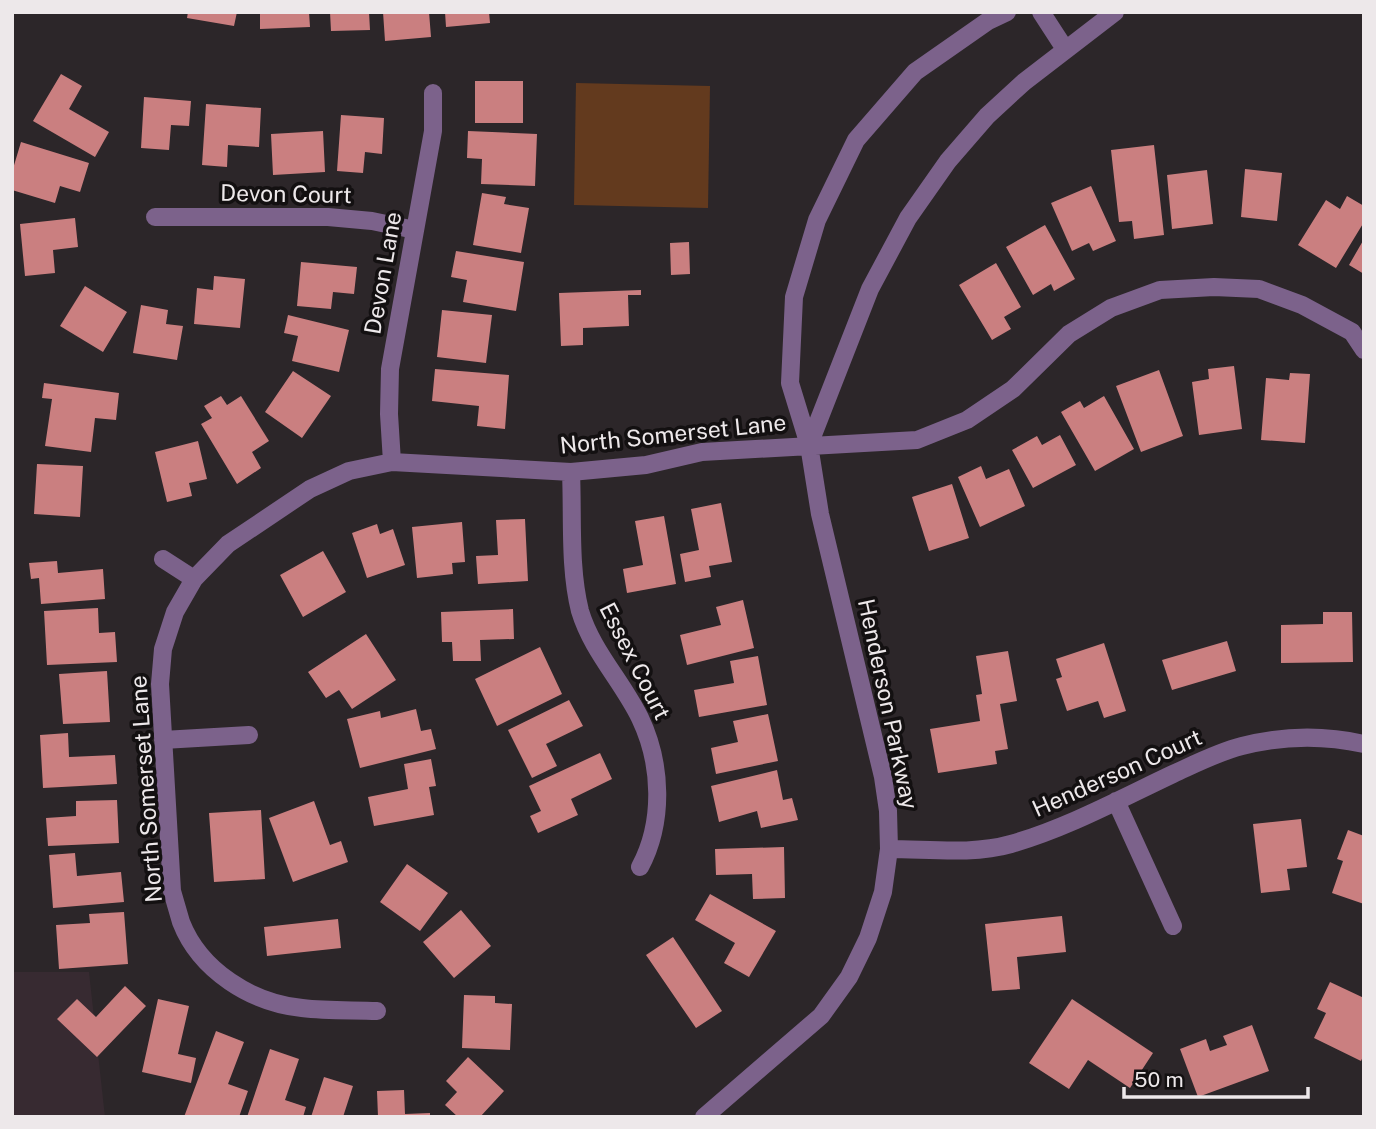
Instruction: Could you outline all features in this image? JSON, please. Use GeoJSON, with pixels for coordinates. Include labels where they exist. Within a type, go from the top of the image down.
{"type":"FeatureCollection","features":[{"type":"Feature","properties":{"kind":"street","name":"Henderson Parkway"},"geometry":{"type":"LineString","coordinates":[[704,1117],[821,1016],[849,977],[868,938],[879,904],[889,849],[888,811],[883,777],[820,514],[809,445],[790,383],[794,297],[817,220],[856,139],[915,72],[988,21],[1007,12]]}},
{"type":"Feature","properties":{"kind":"street"},"geometry":{"type":"LineString","coordinates":[[1041,12],[1065,49]]}},
{"type":"Feature","properties":{"kind":"street"},"geometry":{"type":"LineString","coordinates":[[809,445],[870,289],[908,218],[948,161],[988,116],[1024,82],[1115,12]]}},
{"type":"Feature","properties":{"kind":"street","name":"Devon Lane"},"geometry":{"type":"LineString","coordinates":[[392,462],[390,369],[433,131],[433,93]]}},
{"type":"Feature","properties":{"kind":"street","name":"Devon Court"},"geometry":{"type":"LineString","coordinates":[[155,218],[328,216],[415,230]]}},
{"type":"Feature","properties":{"kind":"street","name":"North Somerset Lane"},"geometry":{"type":"LineString","coordinates":[[377,1011],[301,1009],[267,1002],[228,981],[200,954],[182,924],[172,891],[160,684],[163,649],[175,612],[194,579],[228,544],[310,489],[349,471],[392,462],[571,472],[646,465],[702,452],[917,440],[967,420],[1013,389],[1069,334],[1111,308],[1160,290],[1214,287],[1259,289],[1301,305],[1353,332],[1364,350]]}},
{"type":"Feature","properties":{"kind":"street","name":"Essex Court"},"geometry":{"type":"LineString","coordinates":[[571,472],[574,577],[581,612],[595,646],[640,719],[656,769],[656,824],[651,847],[640,867]]}},
{"type":"Feature","properties":{"kind":"street"},"geometry":{"type":"LineString","coordinates":[[163,559],[194,579]]}},
{"type":"Feature","properties":{"kind":"street"},"geometry":{"type":"LineString","coordinates":[[163,740],[249,735]]}},
{"type":"Feature","properties":{"kind":"street","name":"Henderson Court"},"geometry":{"type":"LineString","coordinates":[[889,849],[968,850],[1007,845],[1046,833],[1209,758],[1242,746],[1294,738],[1347,740],[1364,744]]}},
{"type":"Feature","properties":{"kind":"street"},"geometry":{"type":"LineString","coordinates":[[1116,801],[1173,926]]}},
{"type":"Feature","properties":{"kind":"shaded area"},"geometry":{"type":"Polygon","coordinates":[[[576,83],[710,86],[708,208],[574,205],[576,83]]]}},
{"type":"Feature","properties":{"kind":"shaded area"},"geometry":{"type":"Polygon","coordinates":[[[12,972],[89,972],[105,1117],[12,1117],[12,972]]]}},
{"type":"Feature","properties":{"kind":"building"},"geometry":{"type":"Polygon","coordinates":[[[188,12],[237,12],[234,26],[187,18],[188,12]]]}},
{"type":"Feature","properties":{"kind":"building"},"geometry":{"type":"Polygon","coordinates":[[[260,12],[309,12],[310,27],[260,29],[260,12]]]}},
{"type":"Feature","properties":{"kind":"building"},"geometry":{"type":"Polygon","coordinates":[[[330,12],[369,12],[370,30],[331,31],[330,12]]]}},
{"type":"Feature","properties":{"kind":"building"},"geometry":{"type":"Polygon","coordinates":[[[383,12],[429,12],[431,37],[385,41],[383,12]]]}},
{"type":"Feature","properties":{"kind":"building"},"geometry":{"type":"Polygon","coordinates":[[[445,12],[489,12],[490,23],[446,27],[445,12]]]}},
{"type":"Feature","properties":{"kind":"building"},"geometry":{"type":"Polygon","coordinates":[[[61,74],[82,86],[69,109],[109,132],[95,157],[33,121],[61,74]]]}},
{"type":"Feature","properties":{"kind":"building"},"geometry":{"type":"Polygon","coordinates":[[[475,81],[523,81],[523,123],[475,123],[475,81]]]}},
{"type":"Feature","properties":{"kind":"building"},"geometry":{"type":"Polygon","coordinates":[[[144,97],[191,101],[189,126],[171,125],[169,150],[141,148],[144,97]]]}},
{"type":"Feature","properties":{"kind":"building"},"geometry":{"type":"Polygon","coordinates":[[[206,104],[261,108],[259,147],[228,145],[227,167],[202,165],[206,104]]]}},
{"type":"Feature","properties":{"kind":"building"},"geometry":{"type":"Polygon","coordinates":[[[341,115],[384,118],[382,154],[365,152],[363,173],[337,171],[341,115]]]}},
{"type":"Feature","properties":{"kind":"building"},"geometry":{"type":"Polygon","coordinates":[[[323,131],[325,172],[273,175],[271,134],[323,131]]]}},
{"type":"Feature","properties":{"kind":"building"},"geometry":{"type":"Polygon","coordinates":[[[468,131],[537,134],[535,186],[481,184],[482,159],[467,158],[468,131]]]}},
{"type":"Feature","properties":{"kind":"building"},"geometry":{"type":"Polygon","coordinates":[[[21,142],[89,163],[80,192],[60,186],[55,203],[12,190],[12,172],[21,142]]]}},
{"type":"Feature","properties":{"kind":"building"},"geometry":{"type":"Polygon","coordinates":[[[1154,145],[1164,235],[1134,239],[1132,221],[1119,222],[1111,150],[1154,145]]]}},
{"type":"Feature","properties":{"kind":"building"},"geometry":{"type":"Polygon","coordinates":[[[1245,169],[1282,173],[1277,221],[1241,217],[1245,169]]]}},
{"type":"Feature","properties":{"kind":"building"},"geometry":{"type":"Polygon","coordinates":[[[1207,170],[1213,224],[1172,229],[1167,175],[1207,170]]]}},
{"type":"Feature","properties":{"kind":"building"},"geometry":{"type":"Polygon","coordinates":[[[1091,186],[1116,241],[1093,251],[1089,243],[1072,251],[1051,203],[1091,186]]]}},
{"type":"Feature","properties":{"kind":"building"},"geometry":{"type":"Polygon","coordinates":[[[482,193],[506,197],[504,204],[529,208],[521,253],[473,245],[482,193]]]}},
{"type":"Feature","properties":{"kind":"building"},"geometry":{"type":"Polygon","coordinates":[[[1347,196],[1364,206],[1364,222],[1336,268],[1298,245],[1326,200],[1340,209],[1347,196]]]}},
{"type":"Feature","properties":{"kind":"building"},"geometry":{"type":"Polygon","coordinates":[[[75,218],[78,247],[53,250],[55,273],[25,276],[20,224],[75,218]]]}},
{"type":"Feature","properties":{"kind":"building"},"geometry":{"type":"Polygon","coordinates":[[[1045,225],[1075,279],[1054,291],[1051,284],[1033,295],[1006,247],[1045,225]]]}},
{"type":"Feature","properties":{"kind":"building"},"geometry":{"type":"Polygon","coordinates":[[[1364,239],[1364,274],[1349,265],[1364,239]]]}},
{"type":"Feature","properties":{"kind":"building"},"geometry":{"type":"Polygon","coordinates":[[[689,242],[690,274],[671,275],[670,243],[689,242]]]}},
{"type":"Feature","properties":{"kind":"building"},"geometry":{"type":"Polygon","coordinates":[[[456,251],[524,262],[516,311],[463,302],[467,280],[451,277],[456,251]]]}},
{"type":"Feature","properties":{"kind":"building"},"geometry":{"type":"Polygon","coordinates":[[[301,262],[357,267],[354,294],[333,292],[331,309],[297,306],[301,262]]]}},
{"type":"Feature","properties":{"kind":"building"},"geometry":{"type":"Polygon","coordinates":[[[996,263],[1021,307],[1004,317],[1011,329],[992,340],[959,285],[996,263]]]}},
{"type":"Feature","properties":{"kind":"building"},"geometry":{"type":"Polygon","coordinates":[[[214,276],[245,279],[240,328],[194,324],[197,288],[213,290],[214,276]]]}},
{"type":"Feature","properties":{"kind":"building"},"geometry":{"type":"Polygon","coordinates":[[[85,286],[127,312],[103,352],[60,326],[85,286]]]}},
{"type":"Feature","properties":{"kind":"building"},"geometry":{"type":"Polygon","coordinates":[[[641,290],[641,295],[628,295],[629,326],[583,328],[583,345],[561,346],[559,293],[641,290]]]}},
{"type":"Feature","properties":{"kind":"building"},"geometry":{"type":"Polygon","coordinates":[[[141,305],[168,310],[166,324],[183,326],[177,360],[133,353],[141,305]]]}},
{"type":"Feature","properties":{"kind":"building"},"geometry":{"type":"Polygon","coordinates":[[[442,310],[492,315],[486,363],[437,357],[442,310]]]}},
{"type":"Feature","properties":{"kind":"building"},"geometry":{"type":"Polygon","coordinates":[[[288,315],[349,330],[339,372],[292,361],[298,336],[284,333],[288,315]]]}},
{"type":"Feature","properties":{"kind":"building"},"geometry":{"type":"Polygon","coordinates":[[[1234,366],[1242,429],[1199,435],[1192,382],[1209,379],[1208,369],[1234,366]]]}},
{"type":"Feature","properties":{"kind":"building"},"geometry":{"type":"Polygon","coordinates":[[[435,369],[509,375],[505,429],[477,426],[479,406],[432,401],[435,369]]]}},
{"type":"Feature","properties":{"kind":"building"},"geometry":{"type":"Polygon","coordinates":[[[1159,370],[1183,436],[1141,452],[1116,386],[1159,370]]]}},
{"type":"Feature","properties":{"kind":"building"},"geometry":{"type":"Polygon","coordinates":[[[293,371],[331,396],[302,438],[265,412],[293,371]]]}},
{"type":"Feature","properties":{"kind":"building"},"geometry":{"type":"Polygon","coordinates":[[[1290,373],[1310,374],[1305,443],[1261,440],[1266,378],[1289,380],[1290,373]]]}},
{"type":"Feature","properties":{"kind":"building"},"geometry":{"type":"Polygon","coordinates":[[[44,383],[119,393],[116,420],[95,418],[91,452],[45,446],[52,399],[42,398],[44,383]]]}},
{"type":"Feature","properties":{"kind":"building"},"geometry":{"type":"Polygon","coordinates":[[[221,396],[227,405],[241,396],[269,441],[252,452],[261,468],[237,484],[201,424],[212,418],[204,406],[221,396]]]}},
{"type":"Feature","properties":{"kind":"building"},"geometry":{"type":"Polygon","coordinates":[[[1104,396],[1134,449],[1095,471],[1061,412],[1080,401],[1084,408],[1104,396]]]}},
{"type":"Feature","properties":{"kind":"building"},"geometry":{"type":"Polygon","coordinates":[[[1060,435],[1076,465],[1033,488],[1012,450],[1037,436],[1042,445],[1060,435]]]}},
{"type":"Feature","properties":{"kind":"building"},"geometry":{"type":"Polygon","coordinates":[[[198,441],[207,479],[189,483],[192,496],[167,502],[155,452],[198,441]]]}},
{"type":"Feature","properties":{"kind":"building"},"geometry":{"type":"Polygon","coordinates":[[[37,464],[83,466],[80,517],[34,514],[37,464]]]}},
{"type":"Feature","properties":{"kind":"building"},"geometry":{"type":"Polygon","coordinates":[[[981,466],[986,479],[1009,469],[1025,506],[980,527],[958,477],[981,466]]]}},
{"type":"Feature","properties":{"kind":"building"},"geometry":{"type":"Polygon","coordinates":[[[952,484],[969,538],[929,551],[912,497],[952,484]]]}},
{"type":"Feature","properties":{"kind":"building"},"geometry":{"type":"Polygon","coordinates":[[[721,503],[732,562],[709,566],[711,577],[685,582],[680,554],[699,550],[691,509],[721,503]]]}},
{"type":"Feature","properties":{"kind":"building"},"geometry":{"type":"Polygon","coordinates":[[[664,516],[676,584],[627,593],[623,569],[643,565],[635,521],[664,516]]]}},
{"type":"Feature","properties":{"kind":"building"},"geometry":{"type":"Polygon","coordinates":[[[525,519],[528,581],[478,584],[476,556],[498,555],[496,520],[525,519]]]}},
{"type":"Feature","properties":{"kind":"building"},"geometry":{"type":"Polygon","coordinates":[[[462,522],[465,562],[452,563],[453,574],[417,578],[412,527],[462,522]]]}},
{"type":"Feature","properties":{"kind":"building"},"geometry":{"type":"Polygon","coordinates":[[[377,524],[380,534],[393,529],[405,565],[367,578],[352,533],[377,524]]]}},
{"type":"Feature","properties":{"kind":"building"},"geometry":{"type":"Polygon","coordinates":[[[323,551],[346,592],[303,617],[280,575],[323,551]]]}},
{"type":"Feature","properties":{"kind":"building"},"geometry":{"type":"Polygon","coordinates":[[[57,561],[58,573],[103,569],[105,599],[41,604],[39,578],[31,579],[29,563],[57,561]]]}},
{"type":"Feature","properties":{"kind":"building"},"geometry":{"type":"Polygon","coordinates":[[[743,600],[754,648],[687,665],[680,635],[721,625],[716,607],[743,600]]]}},
{"type":"Feature","properties":{"kind":"building"},"geometry":{"type":"Polygon","coordinates":[[[98,608],[99,633],[115,632],[117,662],[47,665],[44,611],[98,608]]]}},
{"type":"Feature","properties":{"kind":"building"},"geometry":{"type":"Polygon","coordinates":[[[513,609],[514,639],[480,640],[481,661],[453,661],[452,642],[442,642],[441,612],[513,609]]]}},
{"type":"Feature","properties":{"kind":"building"},"geometry":{"type":"Polygon","coordinates":[[[1323,612],[1352,612],[1353,662],[1281,663],[1281,625],[1323,624],[1323,612]]]}},
{"type":"Feature","properties":{"kind":"building"},"geometry":{"type":"Polygon","coordinates":[[[366,634],[396,680],[352,709],[339,690],[326,698],[308,672],[366,634]]]}},
{"type":"Feature","properties":{"kind":"building"},"geometry":{"type":"Polygon","coordinates":[[[1227,641],[1236,671],[1172,690],[1162,660],[1227,641]]]}},
{"type":"Feature","properties":{"kind":"building"},"geometry":{"type":"Polygon","coordinates":[[[1104,643],[1126,711],[1104,718],[1098,701],[1067,711],[1056,679],[1062,677],[1056,659],[1104,643]]]}},
{"type":"Feature","properties":{"kind":"building"},"geometry":{"type":"Polygon","coordinates":[[[540,647],[562,694],[497,726],[475,679],[540,647]]]}},
{"type":"Feature","properties":{"kind":"building"},"geometry":{"type":"Polygon","coordinates":[[[1008,651],[1017,701],[1000,704],[1008,749],[995,751],[997,764],[938,773],[930,729],[980,721],[976,695],[982,694],[976,656],[1008,651]]]}},
{"type":"Feature","properties":{"kind":"building"},"geometry":{"type":"Polygon","coordinates":[[[758,656],[767,705],[699,717],[694,690],[734,683],[730,661],[758,656]]]}},
{"type":"Feature","properties":{"kind":"building"},"geometry":{"type":"Polygon","coordinates":[[[107,671],[110,722],[63,724],[59,674],[107,671]]]}},
{"type":"Feature","properties":{"kind":"building"},"geometry":{"type":"Polygon","coordinates":[[[569,700],[583,726],[546,744],[557,766],[532,778],[508,730],[569,700]]]}},
{"type":"Feature","properties":{"kind":"building"},"geometry":{"type":"Polygon","coordinates":[[[416,709],[421,731],[431,729],[436,749],[360,768],[347,719],[380,711],[381,718],[416,709]]]}},
{"type":"Feature","properties":{"kind":"building"},"geometry":{"type":"Polygon","coordinates":[[[768,714],[778,761],[716,774],[711,748],[738,742],[733,721],[768,714]]]}},
{"type":"Feature","properties":{"kind":"building"},"geometry":{"type":"Polygon","coordinates":[[[68,733],[69,757],[115,755],[117,784],[43,788],[40,735],[68,733]]]}},
{"type":"Feature","properties":{"kind":"building"},"geometry":{"type":"Polygon","coordinates":[[[600,753],[612,779],[571,799],[578,815],[538,833],[530,816],[541,811],[529,786],[600,753]]]}},
{"type":"Feature","properties":{"kind":"building"},"geometry":{"type":"Polygon","coordinates":[[[431,759],[436,786],[429,787],[434,815],[374,826],[368,797],[408,789],[404,764],[431,759]]]}},
{"type":"Feature","properties":{"kind":"building"},"geometry":{"type":"Polygon","coordinates":[[[777,770],[783,800],[792,798],[798,820],[761,828],[757,811],[719,822],[711,786],[777,770]]]}},
{"type":"Feature","properties":{"kind":"building"},"geometry":{"type":"Polygon","coordinates":[[[117,800],[119,843],[48,846],[46,818],[76,816],[76,801],[117,800]]]}},
{"type":"Feature","properties":{"kind":"building"},"geometry":{"type":"Polygon","coordinates":[[[314,801],[330,845],[341,841],[348,862],[293,882],[269,818],[314,801]]]}},
{"type":"Feature","properties":{"kind":"building"},"geometry":{"type":"Polygon","coordinates":[[[261,810],[265,879],[214,882],[209,813],[261,810]]]}},
{"type":"Feature","properties":{"kind":"building"},"geometry":{"type":"Polygon","coordinates":[[[1301,819],[1307,867],[1287,869],[1290,890],[1261,893],[1253,824],[1301,819]]]}},
{"type":"Feature","properties":{"kind":"building"},"geometry":{"type":"Polygon","coordinates":[[[1348,830],[1364,836],[1364,904],[1332,893],[1343,861],[1337,859],[1348,830]]]}},
{"type":"Feature","properties":{"kind":"building"},"geometry":{"type":"Polygon","coordinates":[[[784,847],[785,898],[753,899],[752,874],[716,875],[715,849],[784,847]]]}},
{"type":"Feature","properties":{"kind":"building"},"geometry":{"type":"Polygon","coordinates":[[[75,853],[77,876],[121,872],[124,902],[53,908],[49,855],[75,853]]]}},
{"type":"Feature","properties":{"kind":"building"},"geometry":{"type":"Polygon","coordinates":[[[407,864],[448,893],[420,931],[380,902],[407,864]]]}},
{"type":"Feature","properties":{"kind":"building"},"geometry":{"type":"Polygon","coordinates":[[[710,894],[776,931],[749,977],[724,963],[735,943],[695,920],[710,894]]]}},
{"type":"Feature","properties":{"kind":"building"},"geometry":{"type":"Polygon","coordinates":[[[461,910],[491,946],[454,978],[423,942],[461,910]]]}},
{"type":"Feature","properties":{"kind":"building"},"geometry":{"type":"Polygon","coordinates":[[[124,912],[128,964],[59,969],[56,925],[90,923],[89,914],[124,912]]]}},
{"type":"Feature","properties":{"kind":"building"},"geometry":{"type":"Polygon","coordinates":[[[1062,916],[1066,952],[1017,957],[1020,989],[992,991],[985,924],[1062,916]]]}},
{"type":"Feature","properties":{"kind":"building"},"geometry":{"type":"Polygon","coordinates":[[[338,919],[341,948],[267,956],[264,927],[338,919]]]}},
{"type":"Feature","properties":{"kind":"building"},"geometry":{"type":"Polygon","coordinates":[[[673,937],[722,1011],[696,1028],[646,955],[673,937]]]}},
{"type":"Feature","properties":{"kind":"building"},"geometry":{"type":"Polygon","coordinates":[[[1330,982],[1364,998],[1364,1054],[1361,1061],[1314,1038],[1326,1013],[1317,1009],[1330,982]]]}},
{"type":"Feature","properties":{"kind":"building"},"geometry":{"type":"Polygon","coordinates":[[[125,986],[146,1006],[97,1057],[57,1019],[77,999],[96,1017],[125,986]]]}},
{"type":"Feature","properties":{"kind":"building"},"geometry":{"type":"Polygon","coordinates":[[[464,995],[495,996],[495,1003],[512,1004],[510,1050],[462,1048],[464,995]]]}},
{"type":"Feature","properties":{"kind":"building"},"geometry":{"type":"Polygon","coordinates":[[[158,999],[189,1006],[178,1054],[196,1058],[191,1083],[142,1072],[158,999]]]}},
{"type":"Feature","properties":{"kind":"building"},"geometry":{"type":"Polygon","coordinates":[[[1072,999],[1153,1053],[1130,1088],[1088,1060],[1069,1089],[1029,1063],[1072,999]]]}},
{"type":"Feature","properties":{"kind":"building"},"geometry":{"type":"Polygon","coordinates":[[[1252,1025],[1269,1071],[1198,1097],[1180,1049],[1206,1039],[1210,1051],[1227,1045],[1223,1036],[1252,1025]]]}},
{"type":"Feature","properties":{"kind":"building"},"geometry":{"type":"Polygon","coordinates":[[[216,1031],[244,1042],[228,1084],[248,1091],[239,1117],[184,1117],[216,1031]]]}},
{"type":"Feature","properties":{"kind":"building"},"geometry":{"type":"Polygon","coordinates":[[[270,1049],[299,1059],[285,1100],[306,1107],[303,1117],[247,1117],[270,1049]]]}},
{"type":"Feature","properties":{"kind":"building"},"geometry":{"type":"Polygon","coordinates":[[[468,1057],[504,1091],[480,1117],[458,1117],[445,1105],[457,1092],[446,1081],[468,1057]]]}},
{"type":"Feature","properties":{"kind":"building"},"geometry":{"type":"Polygon","coordinates":[[[324,1077],[353,1086],[343,1117],[311,1117],[324,1077]]]}},
{"type":"Feature","properties":{"kind":"building"},"geometry":{"type":"Polygon","coordinates":[[[404,1090],[405,1114],[430,1113],[430,1117],[378,1117],[377,1091],[404,1090]]]}}]}
